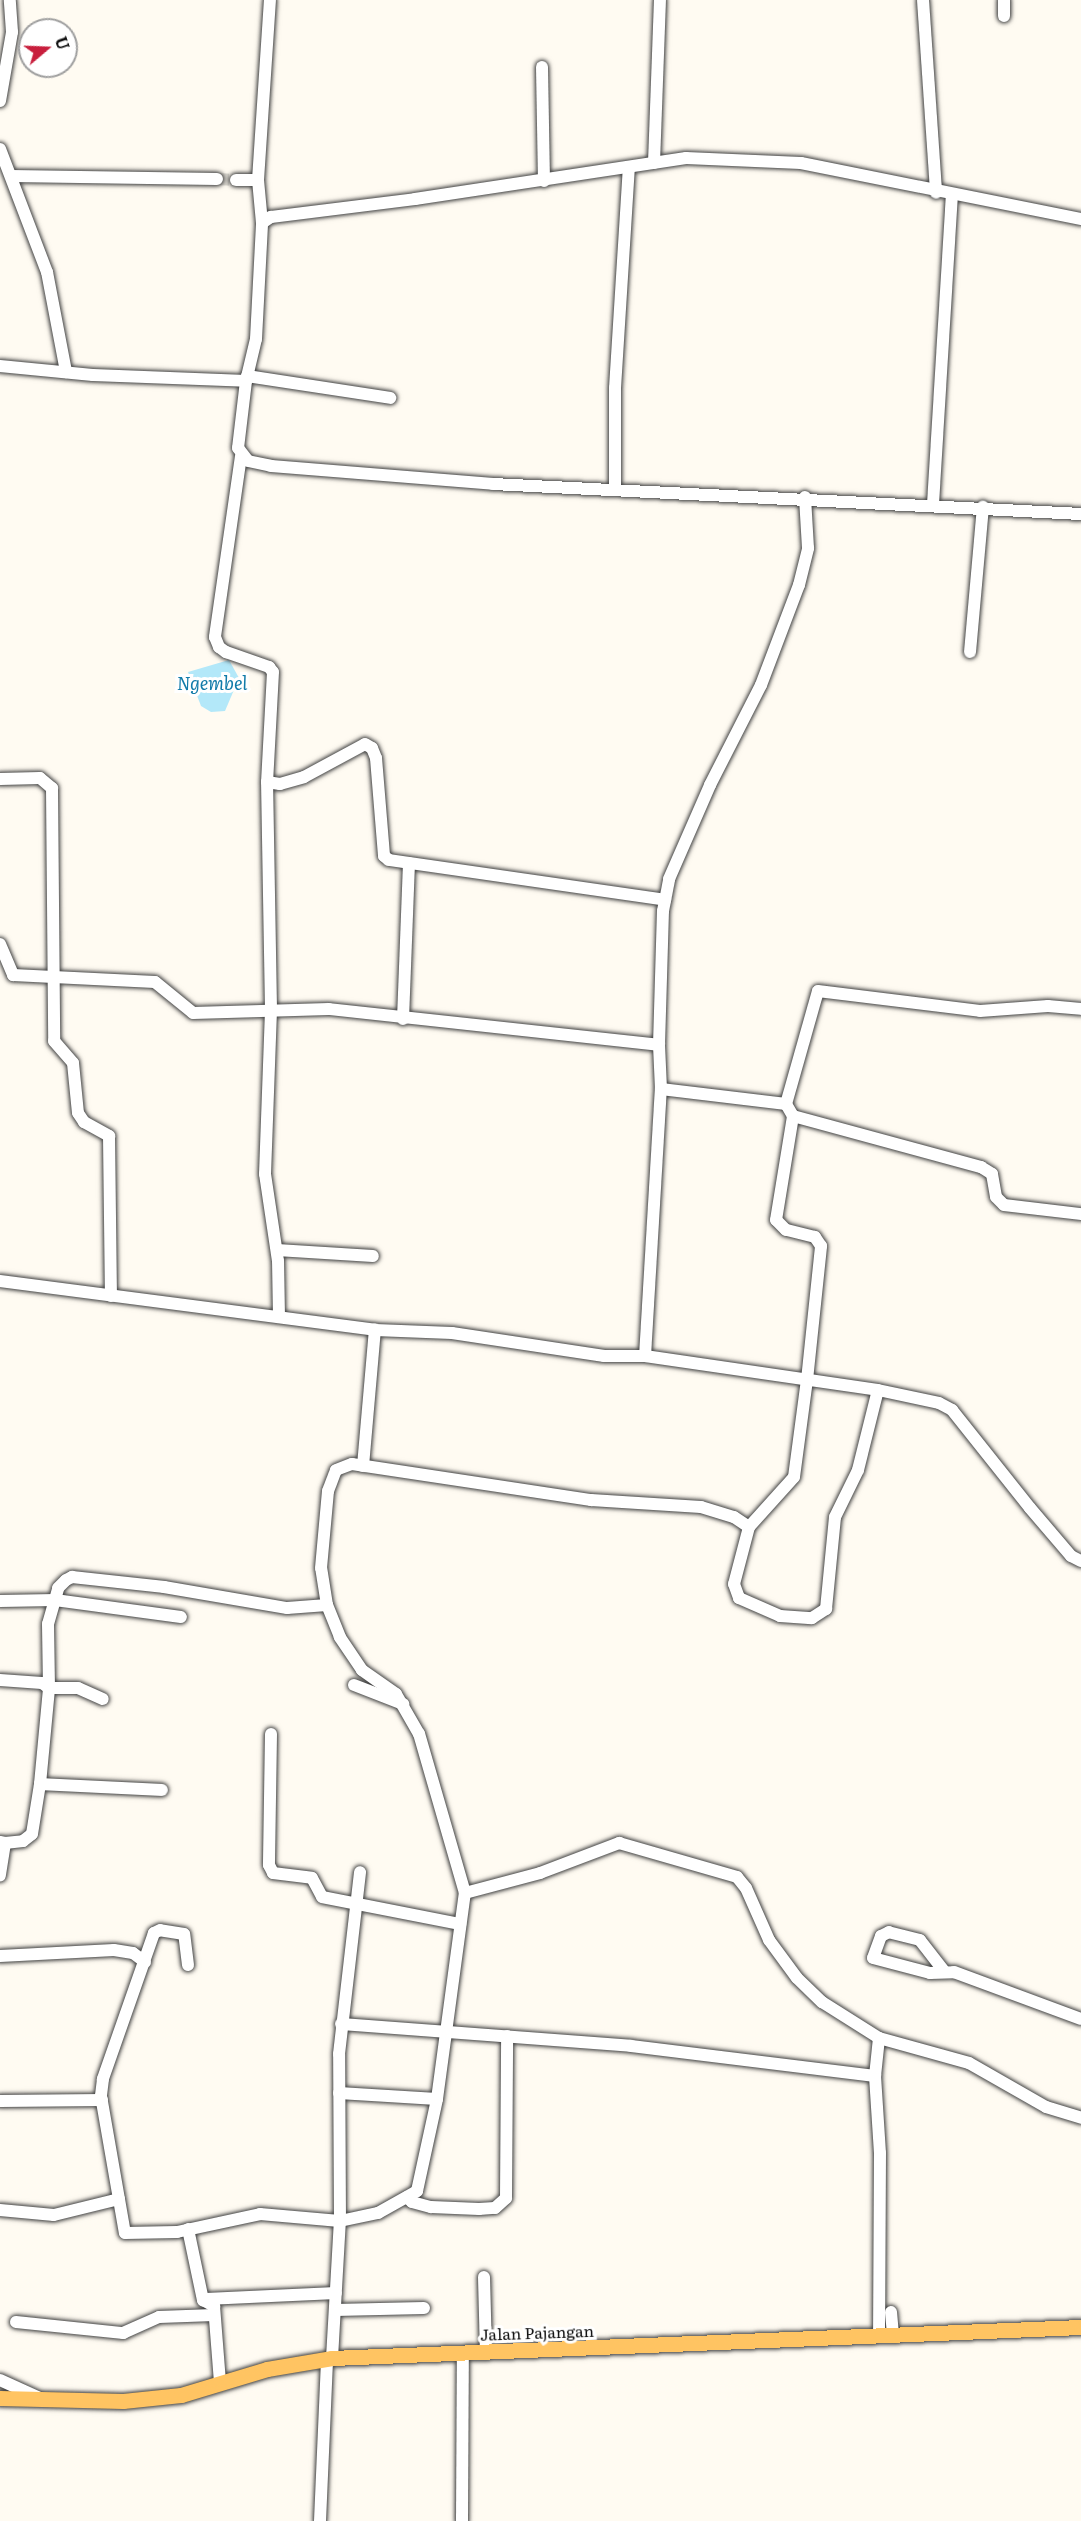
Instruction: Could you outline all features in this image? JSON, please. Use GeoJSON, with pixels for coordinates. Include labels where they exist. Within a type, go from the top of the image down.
{"type":"FeatureCollection","features":[{"type":"Feature","properties":{"kind":"main road","name":"Jalan Pajangan"},"geometry":{"type":"LineString","coordinates":[[0,2398],[123,2401],[181,2395],[267,2369],[330,2359],[1081,2327]]}},
{"type":"Feature","properties":{"kind":"street"},"geometry":{"type":"LineString","coordinates":[[0,101],[12,32],[10,0]]}},
{"type":"Feature","properties":{"kind":"street"},"geometry":{"type":"LineString","coordinates":[[270,0],[258,180],[262,223],[256,339],[246,378],[238,448],[241,456],[215,637],[219,647],[269,667],[273,672],[267,782],[271,1009],[266,1174],[277,1250],[279,1317]]}},
{"type":"Feature","properties":{"kind":"street"},"geometry":{"type":"LineString","coordinates":[[654,163],[660,0]]}},
{"type":"Feature","properties":{"kind":"street"},"geometry":{"type":"LineString","coordinates":[[923,0],[936,192]]}},
{"type":"Feature","properties":{"kind":"street"},"geometry":{"type":"LineString","coordinates":[[1004,0],[1004,16]]}},
{"type":"Feature","properties":{"kind":"street"},"geometry":{"type":"LineString","coordinates":[[542,67],[544,181]]}},
{"type":"Feature","properties":{"kind":"street"},"geometry":{"type":"LineString","coordinates":[[0,149],[47,272],[66,372]]}},
{"type":"Feature","properties":{"kind":"street"},"geometry":{"type":"LineString","coordinates":[[262,223],[290,212],[415,200],[654,163],[719,158],[801,163],[952,196],[1081,219]]}},
{"type":"Feature","properties":{"kind":"street"},"geometry":{"type":"LineString","coordinates":[[615,490],[615,388],[629,168]]}},
{"type":"Feature","properties":{"kind":"street"},"geometry":{"type":"LineString","coordinates":[[11,176],[217,179]]}},
{"type":"Feature","properties":{"kind":"street"},"geometry":{"type":"LineString","coordinates":[[236,180],[258,180]]}},
{"type":"Feature","properties":{"kind":"street"},"geometry":{"type":"LineString","coordinates":[[933,504],[952,196]]}},
{"type":"Feature","properties":{"kind":"street"},"geometry":{"type":"LineString","coordinates":[[0,366],[66,372],[246,378],[390,398]]}},
{"type":"Feature","properties":{"kind":"street"},"geometry":{"type":"LineString","coordinates":[[241,456],[271,466],[615,490],[805,497],[1081,514]]}},
{"type":"Feature","properties":{"kind":"street"},"geometry":{"type":"LineString","coordinates":[[645,1356],[661,1089],[659,1045],[665,900],[671,873],[760,685],[799,585],[807,548],[805,497]]}},
{"type":"Feature","properties":{"kind":"street"},"geometry":{"type":"LineString","coordinates":[[970,652],[983,507]]}},
{"type":"Feature","properties":{"kind":"street"},"geometry":{"type":"LineString","coordinates":[[267,782],[280,784],[303,777],[339,761],[351,749],[365,744],[372,748],[384,856],[409,863],[665,900]]}},
{"type":"Feature","properties":{"kind":"street"},"geometry":{"type":"LineString","coordinates":[[0,778],[40,778],[52,788],[51,976],[54,1041],[73,1063],[78,1113],[84,1122],[109,1136],[111,1296]]}},
{"type":"Feature","properties":{"kind":"street"},"geometry":{"type":"LineString","coordinates":[[403,1019],[409,863]]}},
{"type":"Feature","properties":{"kind":"street"},"geometry":{"type":"LineString","coordinates":[[0,944],[13,975],[155,982],[193,1013],[271,1009],[328,1010],[659,1045]]}},
{"type":"Feature","properties":{"kind":"street"},"geometry":{"type":"LineString","coordinates":[[878,1390],[858,1470],[835,1517],[824,1613],[812,1618],[780,1616],[740,1598],[734,1584],[749,1527],[794,1477],[807,1380],[821,1246],[815,1237],[786,1230],[776,1220],[793,1116],[786,1104],[818,991],[980,1011],[1048,1006],[1081,1009]]}},
{"type":"Feature","properties":{"kind":"street"},"geometry":{"type":"LineString","coordinates":[[661,1089],[786,1104]]}},
{"type":"Feature","properties":{"kind":"street"},"geometry":{"type":"LineString","coordinates":[[793,1116],[981,1167],[992,1174],[996,1197],[1004,1205],[1081,1214]]}},
{"type":"Feature","properties":{"kind":"street"},"geometry":{"type":"LineString","coordinates":[[277,1250],[373,1256]]}},
{"type":"Feature","properties":{"kind":"street"},"geometry":{"type":"LineString","coordinates":[[0,1281],[375,1330],[452,1333],[604,1356],[645,1356],[878,1390],[939,1403],[952,1410],[1071,1556],[1081,1561]]}},
{"type":"Feature","properties":{"kind":"street"},"geometry":{"type":"LineString","coordinates":[[363,1466],[375,1330]]}},
{"type":"Feature","properties":{"kind":"street"},"geometry":{"type":"LineString","coordinates":[[188,1965],[186,1936],[160,1930],[154,1933],[103,2079],[102,2100],[127,2234],[188,2229],[260,2214],[340,2221],[378,2213],[407,2197],[421,2182],[437,2099],[465,1893],[419,1734],[404,1704],[362,1670],[340,1637],[327,1605],[321,1568],[328,1491],[341,1466],[363,1466],[591,1500],[701,1507],[734,1517],[749,1527]]}},
{"type":"Feature","properties":{"kind":"street"},"geometry":{"type":"LineString","coordinates":[[0,1876],[3,1842],[22,1841],[32,1834],[40,1784],[50,1688],[48,1624],[58,1588],[72,1577],[164,1587],[287,1608],[327,1605]]}},
{"type":"Feature","properties":{"kind":"street"},"geometry":{"type":"LineString","coordinates":[[0,1601],[55,1600],[181,1617]]}},
{"type":"Feature","properties":{"kind":"street"},"geometry":{"type":"LineString","coordinates":[[0,1680],[42,1683],[50,1688],[78,1688],[103,1699]]}},
{"type":"Feature","properties":{"kind":"street"},"geometry":{"type":"LineString","coordinates":[[354,1685],[404,1704]]}},
{"type":"Feature","properties":{"kind":"street"},"geometry":{"type":"LineString","coordinates":[[271,1734],[270,1868],[278,1875],[312,1878],[322,1897],[460,1924]]}},
{"type":"Feature","properties":{"kind":"street"},"geometry":{"type":"LineString","coordinates":[[40,1784],[162,1790]]}},
{"type":"Feature","properties":{"kind":"street"},"geometry":{"type":"LineString","coordinates":[[465,1893],[540,1873],[619,1843],[737,1877],[746,1888],[769,1940],[797,1978],[822,2002],[879,2038],[969,2063],[1046,2107],[1081,2118]]}},
{"type":"Feature","properties":{"kind":"street"},"geometry":{"type":"LineString","coordinates":[[320,2521],[340,2221],[341,2024],[360,1872]]}},
{"type":"Feature","properties":{"kind":"street"},"geometry":{"type":"LineString","coordinates":[[944,1971],[920,1940],[889,1932],[881,1936],[873,1958],[930,1974],[944,1971],[1081,2019]]}},
{"type":"Feature","properties":{"kind":"street"},"geometry":{"type":"LineString","coordinates":[[0,1956],[114,1950],[132,1953],[145,1962]]}},
{"type":"Feature","properties":{"kind":"street"},"geometry":{"type":"LineString","coordinates":[[341,2024],[448,2030],[830,2068],[875,2076]]}},
{"type":"Feature","properties":{"kind":"street"},"geometry":{"type":"LineString","coordinates":[[407,2197],[424,2206],[479,2209],[495,2208],[506,2198],[507,2036]]}},
{"type":"Feature","properties":{"kind":"street"},"geometry":{"type":"LineString","coordinates":[[879,2038],[875,2076],[886,2337]]}},
{"type":"Feature","properties":{"kind":"street"},"geometry":{"type":"LineString","coordinates":[[339,2093],[437,2099]]}},
{"type":"Feature","properties":{"kind":"street"},"geometry":{"type":"LineString","coordinates":[[0,2101],[102,2100]]}},
{"type":"Feature","properties":{"kind":"street"},"geometry":{"type":"LineString","coordinates":[[0,2210],[54,2215],[119,2199]]}},
{"type":"Feature","properties":{"kind":"street"},"geometry":{"type":"LineString","coordinates":[[188,2229],[203,2298],[213,2304],[220,2383]]}},
{"type":"Feature","properties":{"kind":"street"},"geometry":{"type":"LineString","coordinates":[[484,2277],[486,2351]]}},
{"type":"Feature","properties":{"kind":"street"},"geometry":{"type":"LineString","coordinates":[[203,2298],[336,2293]]}},
{"type":"Feature","properties":{"kind":"street"},"geometry":{"type":"LineString","coordinates":[[335,2310],[424,2308]]}},
{"type":"Feature","properties":{"kind":"street"},"geometry":{"type":"LineString","coordinates":[[886,2337],[891,2312]]}},
{"type":"Feature","properties":{"kind":"street"},"geometry":{"type":"LineString","coordinates":[[16,2322],[123,2333],[159,2318],[214,2315]]}},
{"type":"Feature","properties":{"kind":"street"},"geometry":{"type":"LineString","coordinates":[[462,2521],[463,2352]]}},
{"type":"Feature","properties":{"kind":"street"},"geometry":{"type":"LineString","coordinates":[[0,2380],[42,2399]]}},
{"type":"Feature","properties":{"kind":"water","name":"Ngembel"},"geometry":{"type":"Polygon","coordinates":[[[229,660],[239,678],[225,711],[211,712],[201,706],[188,672],[229,660]]]}},
{"type":"Feature","properties":{"kind":"tunnel"},"geometry":{"type":"LineString","coordinates":[[217,179],[236,180]]}}]}
